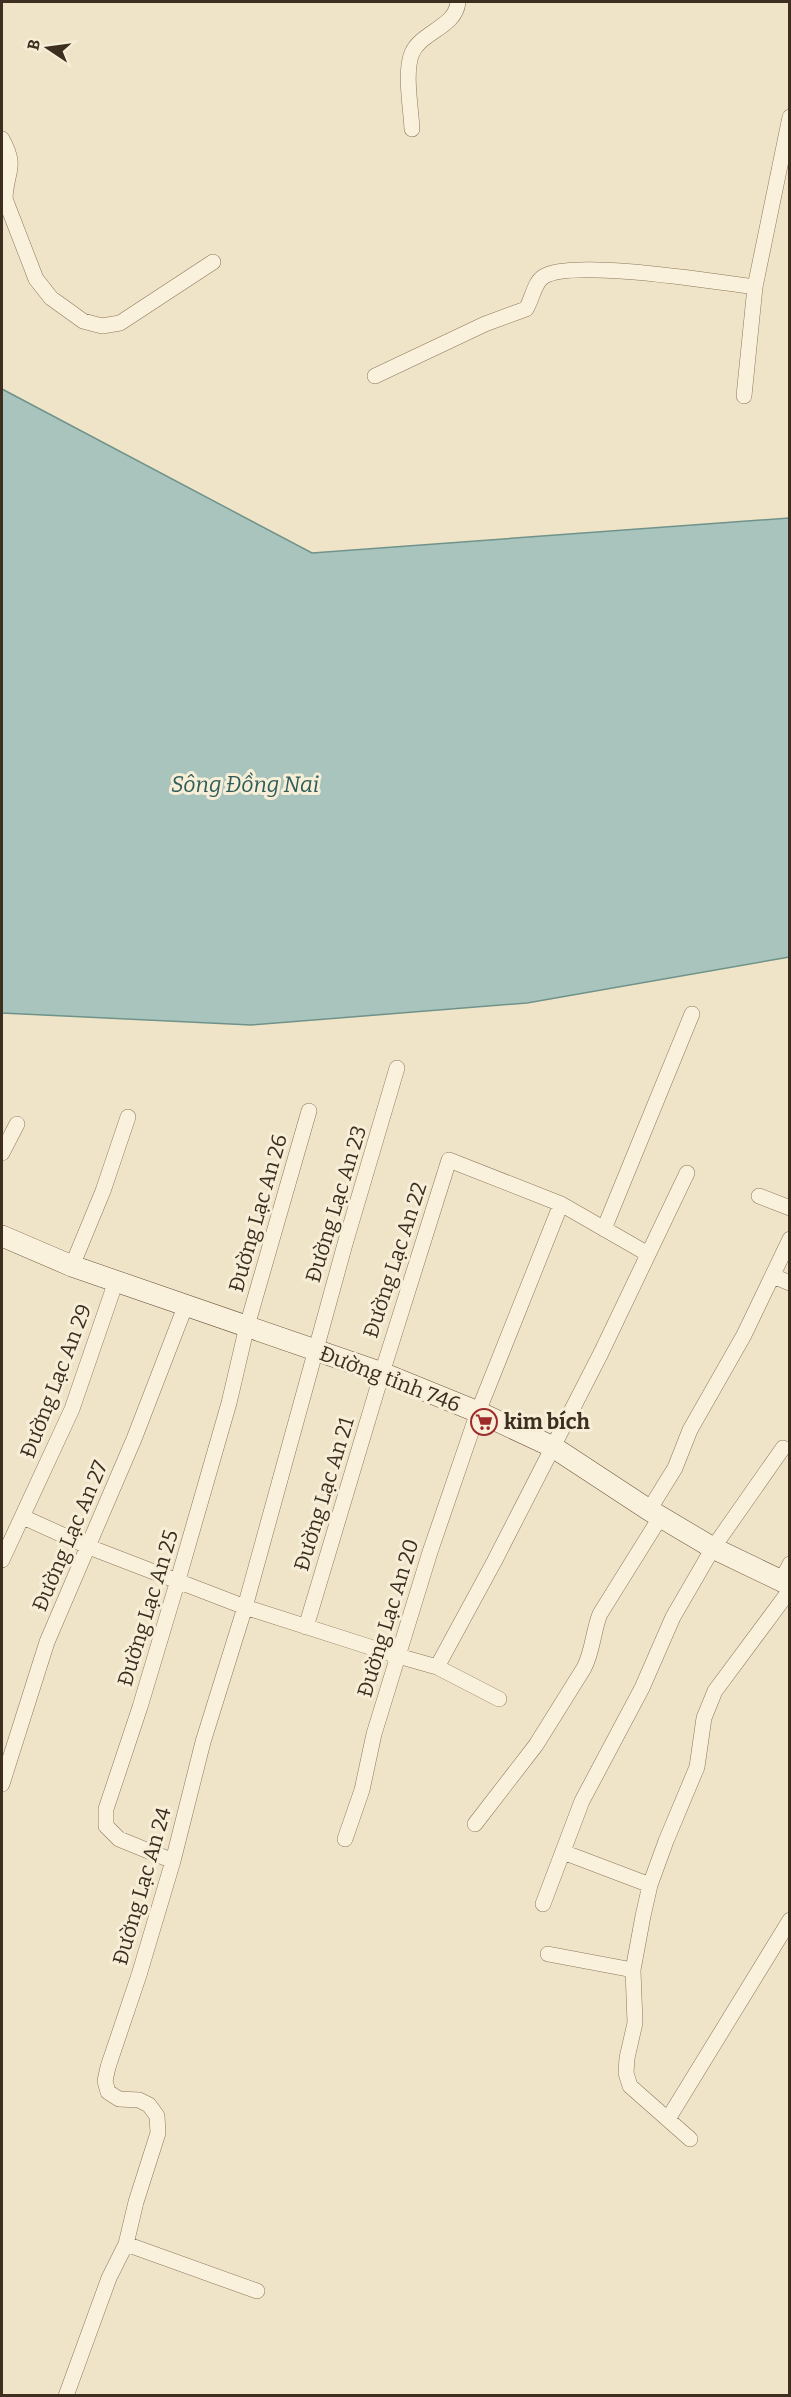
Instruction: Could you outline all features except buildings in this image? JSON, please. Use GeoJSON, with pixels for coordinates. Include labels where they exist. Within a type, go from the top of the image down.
{"type":"FeatureCollection","features":[{"type":"Feature","properties":{"kind":"main road","name":"Đường tỉnh 746"},"geometry":{"type":"LineString","coordinates":[[2,1236],[72,1266],[382,1373],[478,1412],[553,1447],[713,1548],[787,1580]]}},
{"type":"Feature","properties":{"kind":"street"},"geometry":{"type":"LineString","coordinates":[[412,129],[409,63],[413,50],[451,18],[458,2]]}},
{"type":"Feature","properties":{"kind":"street"},"geometry":{"type":"LineString","coordinates":[[744,396],[754,287],[789,117]]}},
{"type":"Feature","properties":{"kind":"street"},"geometry":{"type":"LineString","coordinates":[[2,139],[10,154],[12,165],[6,185],[5,199],[36,279],[51,298],[83,321],[102,326],[120,323],[213,262]]}},
{"type":"Feature","properties":{"kind":"street"},"geometry":{"type":"LineString","coordinates":[[375,376],[485,324],[526,309],[539,281],[555,272],[621,271],[754,287]]}},
{"type":"Feature","properties":{"kind":"street"},"geometry":{"type":"LineString","coordinates":[[604,1229],[693,1014]]}},
{"type":"Feature","properties":{"kind":"street","name":"Đường Lạc An 23"},"geometry":{"type":"LineString","coordinates":[[314,1351],[398,1068]]}},
{"type":"Feature","properties":{"kind":"street","name":"Đường Lạc An 26"},"geometry":{"type":"LineString","coordinates":[[247,1326],[309,1111]]}},
{"type":"Feature","properties":{"kind":"street"},"geometry":{"type":"LineString","coordinates":[[72,1266],[103,1191],[128,1117]]}},
{"type":"Feature","properties":{"kind":"street"},"geometry":{"type":"LineString","coordinates":[[2,1153],[16,1124]]}},
{"type":"Feature","properties":{"kind":"street","name":"Đường Lạc An 22"},"geometry":{"type":"LineString","coordinates":[[382,1373],[449,1160],[561,1204]]}},
{"type":"Feature","properties":{"kind":"street"},"geometry":{"type":"LineString","coordinates":[[437,1667],[601,1353],[687,1173]]}},
{"type":"Feature","properties":{"kind":"street"},"geometry":{"type":"LineString","coordinates":[[759,1196],[789,1208]]}},
{"type":"Feature","properties":{"kind":"street"},"geometry":{"type":"LineString","coordinates":[[561,1204],[648,1254]]}},
{"type":"Feature","properties":{"kind":"street","name":"Đường Lạc An 20"},"geometry":{"type":"LineString","coordinates":[[345,1839],[362,1790],[374,1734],[398,1656],[478,1412],[561,1204]]}},
{"type":"Feature","properties":{"kind":"street"},"geometry":{"type":"LineString","coordinates":[[475,1824],[536,1745],[589,1660],[594,1630],[600,1614],[655,1513],[690,1430],[744,1335],[789,1239]]}},
{"type":"Feature","properties":{"kind":"street"},"geometry":{"type":"LineString","coordinates":[[773,1276],[789,1283]]}},
{"type":"Feature","properties":{"kind":"street","name":"Đường Lạc An 29"},"geometry":{"type":"LineString","coordinates":[[2,1560],[72,1409],[116,1281]]}},
{"type":"Feature","properties":{"kind":"street","name":"Đường Lạc An 27"},"geometry":{"type":"LineString","coordinates":[[2,1784],[46,1642],[134,1438],[185,1306]]}},
{"type":"Feature","properties":{"kind":"street","name":"Đường Lạc An 25"},"geometry":{"type":"LineString","coordinates":[[173,1861],[119,1839],[106,1826],[106,1809],[140,1707],[178,1580],[229,1403],[247,1326]]}},
{"type":"Feature","properties":{"kind":"street","name":"Đường Lạc An 24"},"geometry":{"type":"LineString","coordinates":[[66,2396],[110,2278],[126,2244],[136,2202],[158,2133],[157,2116],[149,2106],[138,2100],[119,2099],[108,2092],[105,2081],[108,2067],[139,1975],[173,1861],[203,1742],[245,1607],[314,1351]]}},
{"type":"Feature","properties":{"kind":"street","name":"Đường Lạc An 21"},"geometry":{"type":"LineString","coordinates":[[306,1627],[382,1373]]}},
{"type":"Feature","properties":{"kind":"street"},"geometry":{"type":"LineString","coordinates":[[543,1904],[582,1801],[642,1688],[674,1617],[713,1548],[783,1448]]}},
{"type":"Feature","properties":{"kind":"street"},"geometry":{"type":"LineString","coordinates":[[23,1517],[89,1546],[245,1607],[437,1667],[499,1699]]}},
{"type":"Feature","properties":{"kind":"street"},"geometry":{"type":"LineString","coordinates":[[690,2139],[630,2086],[626,2073],[635,2023],[633,1970],[650,1885],[697,1767],[708,1706],[715,1691],[787,1580]]}},
{"type":"Feature","properties":{"kind":"street"},"geometry":{"type":"LineString","coordinates":[[563,1852],[650,1885]]}},
{"type":"Feature","properties":{"kind":"street"},"geometry":{"type":"LineString","coordinates":[[668,2119],[789,1920]]}},
{"type":"Feature","properties":{"kind":"street"},"geometry":{"type":"LineString","coordinates":[[548,1954],[633,1970]]}},
{"type":"Feature","properties":{"kind":"street"},"geometry":{"type":"LineString","coordinates":[[126,2244],[257,2291]]}},
{"type":"Feature","properties":{"kind":"water","name":"Sông Đồng Nai"},"geometry":{"type":"Polygon","coordinates":[[[2,389],[312,553],[789,518],[789,957],[527,1003],[251,1025],[2,1013],[2,389]]]}},
{"type":"Feature","properties":{"kind":"place","name":"kim bích"},"geometry":{"type":"Point","coordinates":[484,1422]}}]}
